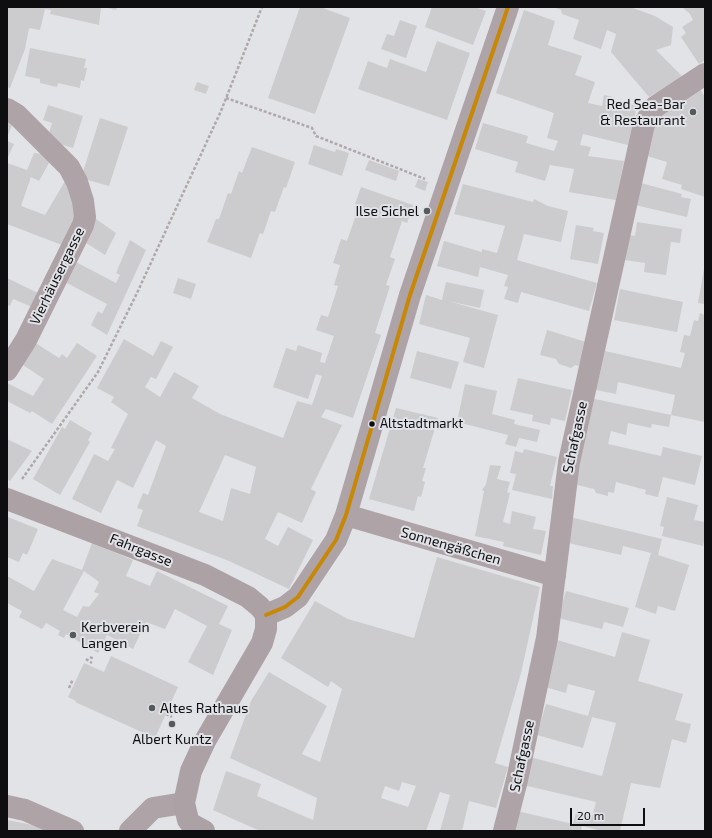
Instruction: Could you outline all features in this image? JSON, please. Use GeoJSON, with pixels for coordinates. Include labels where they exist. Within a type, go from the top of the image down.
{"type":"FeatureCollection","features":[{"type":"Feature","properties":{"kind":"main road","name":"Fahrgasse"},"geometry":{"type":"LineString","coordinates":[[7,499],[211,578],[248,597],[260,607],[266,615]]}},
{"type":"Feature","properties":{"kind":"main road"},"geometry":{"type":"LineString","coordinates":[[204,831],[191,824],[188,820],[185,798],[191,771],[205,741],[262,643],[266,629],[266,615]]}},
{"type":"Feature","properties":{"kind":"street"},"geometry":{"type":"LineString","coordinates":[[266,615],[285,608],[298,597],[336,540],[346,515],[410,295],[508,7]]}},
{"type":"Feature","properties":{"kind":"street","name":"Schafgasse"},"geometry":{"type":"LineString","coordinates":[[504,831],[517,780],[547,638],[564,488],[569,462],[644,124],[655,108],[705,74]]}},
{"type":"Feature","properties":{"kind":"street","name":"Vierhäusergasse"},"geometry":{"type":"LineString","coordinates":[[7,109],[17,116],[68,167],[77,182],[84,201],[84,217],[83,225],[26,340],[7,370]]}},
{"type":"Feature","properties":{"kind":"street","name":"Sonnengäßchen"},"geometry":{"type":"LineString","coordinates":[[346,515],[555,576]]}},
{"type":"Feature","properties":{"kind":"street"},"geometry":{"type":"LineString","coordinates":[[130,831],[153,808],[185,798]]}},
{"type":"Feature","properties":{"kind":"street"},"geometry":{"type":"LineString","coordinates":[[7,806],[25,810],[73,831]]}},
{"type":"Feature","properties":{"kind":"path"},"geometry":{"type":"LineString","coordinates":[[7,499],[98,372],[137,293],[226,98],[262,7]]}},
{"type":"Feature","properties":{"kind":"path"},"geometry":{"type":"LineString","coordinates":[[226,98],[312,128],[316,136],[446,187]]}},
{"type":"Feature","properties":{"kind":"path"},"geometry":{"type":"LineString","coordinates":[[90,657],[94,659]]}},
{"type":"Feature","properties":{"kind":"path"},"geometry":{"type":"LineString","coordinates":[[86,660],[92,663]]}},
{"type":"Feature","properties":{"kind":"path"},"geometry":{"type":"LineString","coordinates":[[69,688],[73,679]]}},
{"type":"Feature","properties":{"kind":"path"},"geometry":{"type":"LineString","coordinates":[[166,714],[172,717]]}},
{"type":"Feature","properties":{"kind":"building"},"geometry":{"type":"Polygon","coordinates":[[[7,7],[101,7],[99,25],[50,14],[51,10],[45,9],[40,30],[29,28],[25,49],[10,88],[7,87],[7,7]]]}},
{"type":"Feature","properties":{"kind":"building"},"geometry":{"type":"Polygon","coordinates":[[[103,7],[117,7],[116,10],[103,7]]]}},
{"type":"Feature","properties":{"kind":"building"},"geometry":{"type":"Polygon","coordinates":[[[300,7],[320,7],[350,18],[315,114],[268,98],[300,7]]]}},
{"type":"Feature","properties":{"kind":"building"},"geometry":{"type":"Polygon","coordinates":[[[432,7],[475,7],[486,11],[473,45],[425,27],[432,7]]]}},
{"type":"Feature","properties":{"kind":"building"},"geometry":{"type":"Polygon","coordinates":[[[553,7],[630,7],[655,16],[673,27],[671,45],[656,50],[683,77],[649,97],[611,52],[616,34],[607,30],[601,49],[573,39],[579,20],[562,14],[561,10],[553,7]]]}},
{"type":"Feature","properties":{"kind":"building"},"geometry":{"type":"Polygon","coordinates":[[[682,7],[705,7],[705,60],[699,64],[681,37],[686,33],[682,27],[693,20],[690,14],[682,7]]]}},
{"type":"Feature","properties":{"kind":"building"},"geometry":{"type":"Polygon","coordinates":[[[524,10],[555,21],[548,45],[582,56],[575,75],[595,82],[588,103],[602,106],[604,95],[613,97],[612,100],[637,106],[628,145],[583,134],[580,145],[591,147],[588,156],[624,161],[616,200],[569,192],[574,169],[550,165],[545,181],[515,172],[518,162],[475,149],[483,123],[528,136],[526,143],[554,151],[558,141],[547,138],[554,113],[496,93],[524,10]]]}},
{"type":"Feature","properties":{"kind":"building"},"geometry":{"type":"Polygon","coordinates":[[[400,20],[417,26],[406,58],[381,49],[387,34],[394,36],[400,20]]]}},
{"type":"Feature","properties":{"kind":"building"},"geometry":{"type":"Polygon","coordinates":[[[437,41],[470,53],[447,120],[358,89],[368,61],[387,68],[390,59],[426,72],[437,41]]]}},
{"type":"Feature","properties":{"kind":"building"},"geometry":{"type":"Polygon","coordinates":[[[30,48],[86,59],[84,68],[87,68],[84,81],[81,80],[80,88],[58,83],[57,87],[40,83],[40,79],[25,76],[30,48]]]}},
{"type":"Feature","properties":{"kind":"building"},"geometry":{"type":"Polygon","coordinates":[[[197,82],[209,86],[206,94],[194,90],[197,82]]]}},
{"type":"Feature","properties":{"kind":"building"},"geometry":{"type":"Polygon","coordinates":[[[700,89],[705,97],[705,197],[681,189],[682,185],[662,179],[667,162],[647,156],[653,122],[700,89]]]}},
{"type":"Feature","properties":{"kind":"building"},"geometry":{"type":"Polygon","coordinates":[[[48,105],[83,116],[73,148],[47,140],[52,123],[43,120],[48,105]]]}},
{"type":"Feature","properties":{"kind":"building"},"geometry":{"type":"Polygon","coordinates":[[[7,118],[14,121],[7,137],[7,118]]]}},
{"type":"Feature","properties":{"kind":"building"},"geometry":{"type":"Polygon","coordinates":[[[100,118],[128,127],[109,186],[81,178],[100,118]]]}},
{"type":"Feature","properties":{"kind":"building"},"geometry":{"type":"Polygon","coordinates":[[[7,141],[14,144],[7,159],[7,141]]]}},
{"type":"Feature","properties":{"kind":"building"},"geometry":{"type":"Polygon","coordinates":[[[314,145],[335,152],[336,149],[349,153],[342,176],[308,164],[314,145]]]}},
{"type":"Feature","properties":{"kind":"building"},"geometry":{"type":"Polygon","coordinates":[[[252,147],[295,162],[286,188],[284,187],[275,212],[271,211],[263,234],[260,233],[251,258],[207,242],[216,219],[219,219],[228,193],[231,194],[239,171],[242,173],[252,147]]]}},
{"type":"Feature","properties":{"kind":"building"},"geometry":{"type":"Polygon","coordinates":[[[34,153],[44,154],[49,163],[39,181],[31,177],[21,206],[45,215],[65,181],[79,216],[62,245],[7,224],[7,163],[27,170],[34,153]]]}},
{"type":"Feature","properties":{"kind":"building"},"geometry":{"type":"Polygon","coordinates":[[[369,160],[399,171],[396,181],[365,170],[369,160]]]}},
{"type":"Feature","properties":{"kind":"building"},"geometry":{"type":"Polygon","coordinates":[[[418,179],[428,182],[425,191],[415,187],[418,179]]]}},
{"type":"Feature","properties":{"kind":"building"},"geometry":{"type":"Polygon","coordinates":[[[641,183],[682,194],[681,197],[691,199],[687,217],[635,205],[641,183]]]}},
{"type":"Feature","properties":{"kind":"building"},"geometry":{"type":"Polygon","coordinates":[[[463,184],[533,202],[534,199],[548,206],[568,211],[561,242],[524,234],[517,260],[597,283],[589,311],[521,292],[518,303],[504,299],[508,287],[504,286],[508,275],[480,267],[478,277],[437,266],[444,241],[482,252],[482,249],[497,253],[505,226],[454,214],[463,184]]]}},
{"type":"Feature","properties":{"kind":"building"},"geometry":{"type":"Polygon","coordinates":[[[361,187],[413,205],[407,223],[402,221],[390,257],[395,259],[386,285],[390,286],[375,333],[381,335],[353,418],[326,409],[321,417],[342,425],[311,489],[316,492],[302,523],[278,512],[265,539],[278,546],[288,527],[313,540],[289,589],[229,561],[137,526],[143,510],[137,508],[143,493],[148,495],[166,446],[156,440],[133,488],[117,480],[101,513],[72,499],[94,454],[108,461],[115,449],[111,448],[128,414],[111,402],[114,397],[97,388],[124,339],[153,356],[161,341],[173,347],[156,379],[151,377],[145,387],[160,397],[174,372],[199,386],[192,398],[220,414],[283,438],[297,401],[312,405],[322,376],[316,374],[308,399],[273,387],[286,348],[296,351],[298,345],[322,353],[320,362],[325,363],[334,336],[316,330],[321,315],[328,317],[338,286],[334,285],[340,265],[333,263],[341,239],[347,241],[359,206],[355,204],[361,187]],[[225,455],[199,512],[223,521],[231,488],[250,494],[256,467],[225,455]]]}},
{"type":"Feature","properties":{"kind":"building"},"geometry":{"type":"Polygon","coordinates":[[[96,219],[116,233],[105,255],[83,241],[96,219]]]}},
{"type":"Feature","properties":{"kind":"building"},"geometry":{"type":"Polygon","coordinates":[[[637,222],[682,229],[680,243],[671,242],[666,275],[644,272],[645,263],[625,260],[629,235],[635,236],[637,222]]]}},
{"type":"Feature","properties":{"kind":"building"},"geometry":{"type":"Polygon","coordinates":[[[576,225],[594,228],[593,231],[604,233],[598,264],[570,259],[576,225]]]}},
{"type":"Feature","properties":{"kind":"building"},"geometry":{"type":"Polygon","coordinates":[[[130,240],[146,250],[107,335],[91,325],[98,311],[102,314],[107,304],[63,281],[74,261],[116,283],[120,275],[116,273],[130,240]]]}},
{"type":"Feature","properties":{"kind":"building"},"geometry":{"type":"Polygon","coordinates":[[[705,269],[705,304],[698,303],[705,269]]]}},
{"type":"Feature","properties":{"kind":"building"},"geometry":{"type":"Polygon","coordinates":[[[7,278],[38,293],[32,307],[13,299],[10,306],[7,305],[7,278]]]}},
{"type":"Feature","properties":{"kind":"building"},"geometry":{"type":"Polygon","coordinates":[[[178,278],[196,284],[191,299],[173,293],[178,278]]]}},
{"type":"Feature","properties":{"kind":"building"},"geometry":{"type":"Polygon","coordinates":[[[446,282],[484,290],[480,308],[448,301],[498,315],[484,368],[463,362],[470,338],[419,324],[426,295],[442,300],[446,282]]]}},
{"type":"Feature","properties":{"kind":"building"},"geometry":{"type":"Polygon","coordinates":[[[620,289],[683,302],[677,332],[614,320],[620,289]]]}},
{"type":"Feature","properties":{"kind":"building"},"geometry":{"type":"Polygon","coordinates":[[[700,313],[705,315],[705,422],[671,415],[675,395],[618,382],[616,394],[596,390],[605,351],[681,368],[685,353],[680,352],[684,335],[690,336],[694,320],[698,321],[700,313]]]}},
{"type":"Feature","properties":{"kind":"building"},"geometry":{"type":"Polygon","coordinates":[[[547,330],[586,342],[579,366],[575,365],[571,368],[559,364],[556,359],[540,355],[547,330]]]}},
{"type":"Feature","properties":{"kind":"building"},"geometry":{"type":"Polygon","coordinates":[[[34,342],[59,358],[62,354],[67,358],[77,343],[97,356],[52,424],[32,411],[30,413],[7,401],[7,383],[33,396],[44,379],[20,363],[34,342]]]}},
{"type":"Feature","properties":{"kind":"building"},"geometry":{"type":"Polygon","coordinates":[[[417,351],[459,362],[451,389],[410,378],[417,351]]]}},
{"type":"Feature","properties":{"kind":"building"},"geometry":{"type":"Polygon","coordinates":[[[518,378],[572,390],[565,421],[551,418],[550,425],[532,421],[533,415],[510,410],[518,378]]]}},
{"type":"Feature","properties":{"kind":"building"},"geometry":{"type":"Polygon","coordinates":[[[465,384],[497,391],[492,414],[515,420],[514,424],[540,430],[537,442],[519,438],[516,447],[505,444],[508,435],[457,422],[465,384]]]}},
{"type":"Feature","properties":{"kind":"building"},"geometry":{"type":"Polygon","coordinates":[[[590,398],[671,415],[669,427],[652,424],[651,428],[628,423],[626,435],[611,431],[608,444],[661,456],[663,447],[702,456],[695,485],[663,477],[658,497],[645,494],[646,490],[616,482],[614,493],[608,492],[608,496],[596,493],[594,489],[573,484],[590,398]]]}},
{"type":"Feature","properties":{"kind":"building"},"geometry":{"type":"Polygon","coordinates":[[[396,408],[438,418],[423,468],[426,468],[422,481],[425,482],[421,497],[418,496],[414,511],[369,499],[396,408]]]}},
{"type":"Feature","properties":{"kind":"building"},"geometry":{"type":"Polygon","coordinates":[[[70,420],[92,433],[88,440],[90,442],[60,495],[33,479],[62,427],[65,429],[70,420]]]}},
{"type":"Feature","properties":{"kind":"building"},"geometry":{"type":"Polygon","coordinates":[[[7,439],[32,451],[10,481],[7,479],[7,439]]]}},
{"type":"Feature","properties":{"kind":"building"},"geometry":{"type":"Polygon","coordinates":[[[524,449],[557,457],[550,486],[553,486],[552,499],[512,490],[516,474],[510,473],[515,451],[523,453],[524,449]]]}},
{"type":"Feature","properties":{"kind":"building"},"geometry":{"type":"Polygon","coordinates":[[[490,465],[501,466],[497,479],[510,482],[507,492],[510,493],[503,522],[510,524],[512,511],[536,517],[533,529],[546,531],[541,555],[503,546],[504,542],[475,536],[484,491],[482,490],[486,484],[490,465]]]}},
{"type":"Feature","properties":{"kind":"building"},"geometry":{"type":"Polygon","coordinates":[[[667,497],[698,505],[694,520],[705,522],[705,538],[703,546],[662,536],[664,527],[660,526],[667,497]]]}},
{"type":"Feature","properties":{"kind":"building"},"geometry":{"type":"Polygon","coordinates":[[[8,517],[38,529],[27,555],[23,553],[19,562],[7,557],[8,517]]]}},
{"type":"Feature","properties":{"kind":"building"},"geometry":{"type":"Polygon","coordinates":[[[570,517],[662,539],[658,555],[689,565],[675,611],[658,606],[656,614],[635,607],[651,553],[623,546],[621,555],[564,542],[570,517]]]}},
{"type":"Feature","properties":{"kind":"building"},"geometry":{"type":"Polygon","coordinates":[[[92,543],[133,560],[126,576],[150,586],[157,571],[228,606],[219,624],[232,630],[213,675],[188,662],[207,626],[175,609],[165,629],[146,622],[133,649],[107,635],[98,653],[66,634],[64,638],[58,635],[60,631],[46,623],[42,629],[19,617],[22,611],[7,603],[7,576],[34,591],[52,559],[82,570],[92,543]],[[84,571],[63,610],[77,617],[83,606],[89,607],[99,594],[94,592],[99,582],[84,571]]]}},
{"type":"Feature","properties":{"kind":"building"},"geometry":{"type":"Polygon","coordinates":[[[437,557],[540,587],[521,673],[495,763],[508,767],[496,808],[469,801],[462,831],[440,831],[450,795],[440,792],[426,831],[260,831],[213,810],[226,771],[261,784],[257,796],[313,820],[317,798],[230,758],[251,701],[269,672],[327,706],[302,754],[320,762],[342,689],[331,681],[328,687],[281,658],[315,601],[348,619],[414,638],[437,557]],[[402,782],[399,791],[385,786],[381,798],[408,807],[416,786],[402,782]]]}},
{"type":"Feature","properties":{"kind":"building"},"geometry":{"type":"Polygon","coordinates":[[[566,591],[629,608],[623,627],[604,622],[602,629],[558,618],[566,591]]]}},
{"type":"Feature","properties":{"kind":"building"},"geometry":{"type":"Polygon","coordinates":[[[622,632],[650,640],[638,681],[683,694],[675,720],[691,724],[686,743],[672,739],[660,788],[631,783],[620,831],[602,831],[582,826],[581,831],[513,831],[517,811],[573,824],[576,813],[592,817],[596,802],[523,785],[530,757],[602,776],[616,723],[592,717],[583,748],[537,735],[546,704],[588,716],[595,691],[568,684],[566,693],[545,687],[557,640],[615,657],[622,632]]]}},
{"type":"Feature","properties":{"kind":"building","name":"Altes Rathaus"},"geometry":{"type":"Polygon","coordinates":[[[111,656],[178,687],[155,738],[75,702],[76,701],[68,697],[84,663],[104,672],[111,656]]]}},
{"type":"Feature","properties":{"kind":"building"},"geometry":{"type":"Polygon","coordinates":[[[7,820],[43,827],[54,831],[7,831],[7,820]]]}},
{"type":"Feature","properties":{"kind":"transit line"},"geometry":{"type":"LineString","coordinates":[[266,615],[285,607],[298,597],[336,540],[346,515],[410,295],[508,7]]}},
{"type":"Feature","properties":{"kind":"place","name":"Red Sea-Bar & Restaurant"},"geometry":{"type":"Point","coordinates":[693,112]}},
{"type":"Feature","properties":{"kind":"place","name":"Ilse Sichel"},"geometry":{"type":"Point","coordinates":[427,211]}},
{"type":"Feature","properties":{"kind":"place","name":"Altstadtmarkt"},"geometry":{"type":"Point","coordinates":[372,424]}},
{"type":"Feature","properties":{"kind":"place","name":"Kerbverein Langen"},"geometry":{"type":"Point","coordinates":[73,635]}},
{"type":"Feature","properties":{"kind":"place","name":"Altes Rathaus"},"geometry":{"type":"Point","coordinates":[152,708]}},
{"type":"Feature","properties":{"kind":"place","name":"Albert Kuntz"},"geometry":{"type":"Point","coordinates":[172,724]}}]}
